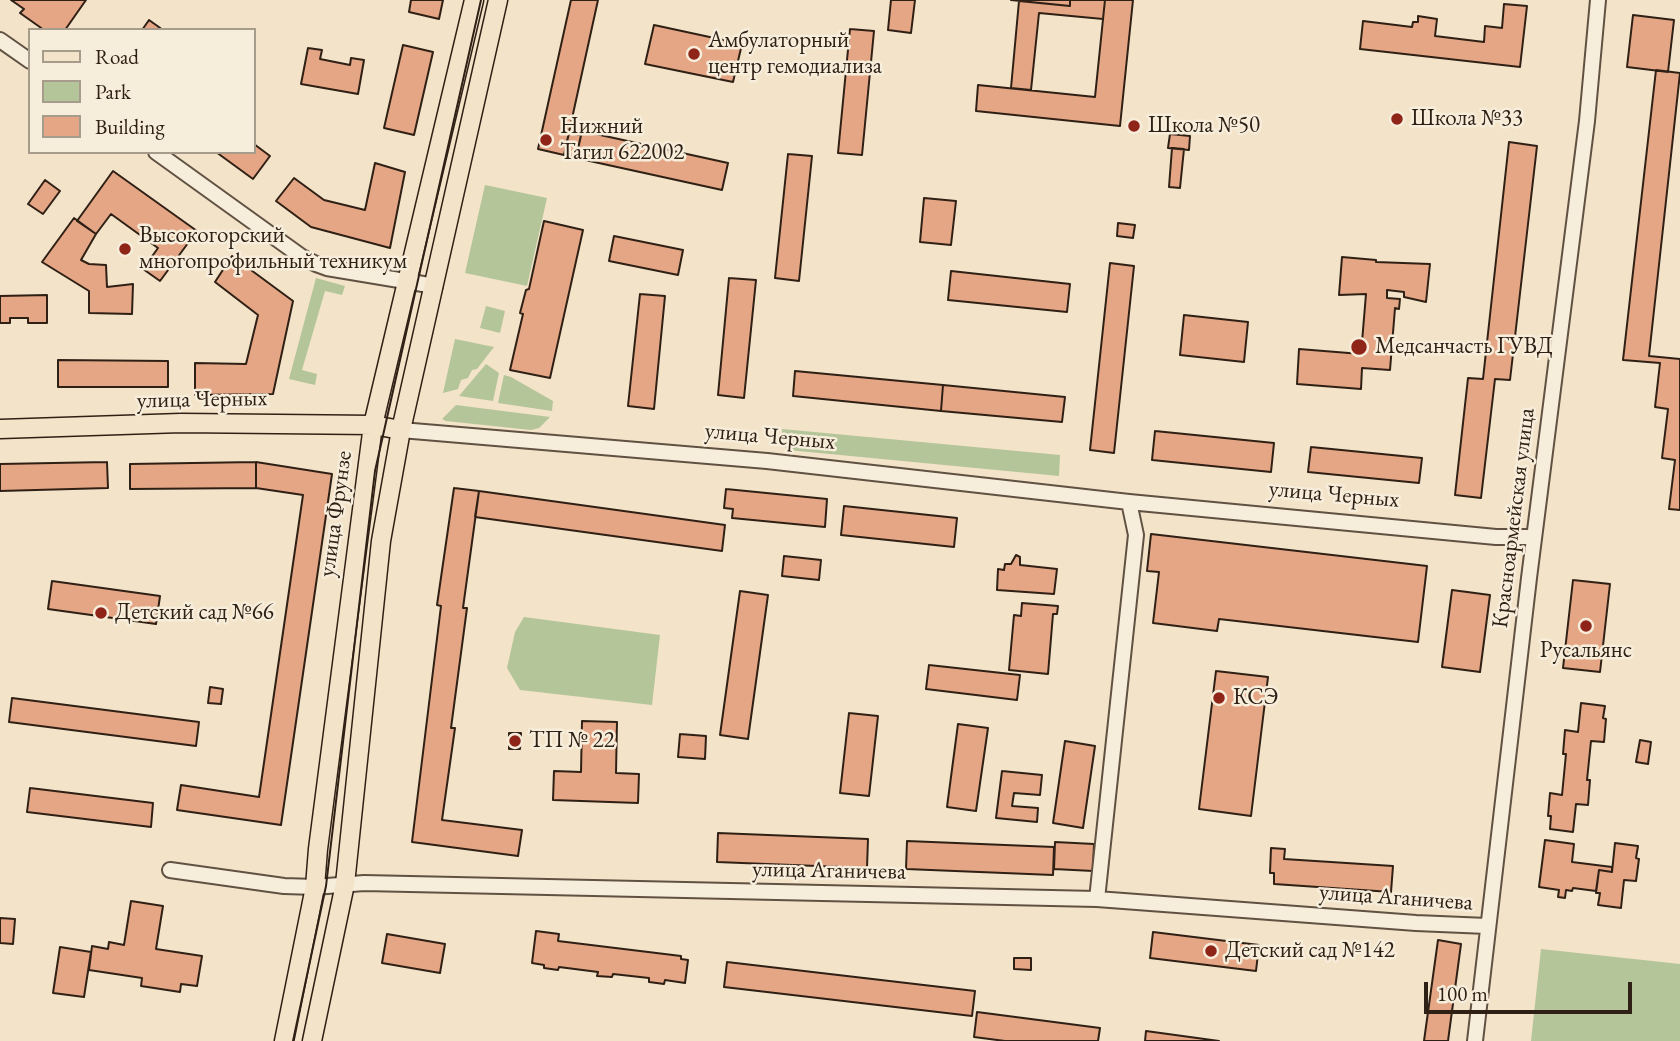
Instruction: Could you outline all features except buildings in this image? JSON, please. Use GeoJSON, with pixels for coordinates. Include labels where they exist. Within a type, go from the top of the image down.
{"type":"FeatureCollection","features":[{"type":"Feature","properties":{"kind":"main road","name":"улица Фрунзе"},"geometry":{"type":"LineString","coordinates":[[284,1041],[315,887],[373,425],[474,0]]}},
{"type":"Feature","properties":{"kind":"main road"},"geometry":{"type":"LineString","coordinates":[[312,1041],[345,884],[381,541],[401,430],[498,0]]}},
{"type":"Feature","properties":{"kind":"main road","name":"улица Черных"},"geometry":{"type":"LineString","coordinates":[[0,429],[181,423],[373,425],[401,430]]}},
{"type":"Feature","properties":{"kind":"street","name":"Красноармейская улица"},"geometry":{"type":"LineString","coordinates":[[1475,1041],[1534,537],[1586,134],[1598,0]]}},
{"type":"Feature","properties":{"kind":"street"},"geometry":{"type":"LineString","coordinates":[[0,40],[28,60]]}},
{"type":"Feature","properties":{"kind":"street"},"geometry":{"type":"LineString","coordinates":[[159,154],[302,257],[327,268],[435,286]]}},
{"type":"Feature","properties":{"kind":"street","name":"улица Черных"},"geometry":{"type":"LineString","coordinates":[[401,430],[843,468],[1129,502],[1496,537],[1534,537]]}},
{"type":"Feature","properties":{"kind":"street"},"geometry":{"type":"LineString","coordinates":[[1097,899],[1136,535],[1129,502]]}},
{"type":"Feature","properties":{"kind":"street","name":"улица Аганичева"},"geometry":{"type":"LineString","coordinates":[[170,870],[284,886],[345,884],[1097,899],[1487,926]]}},
{"type":"Feature","properties":{"kind":"green space"},"geometry":{"type":"Polygon","coordinates":[[[485,185],[547,198],[527,286],[465,273],[485,185]]]}},
{"type":"Feature","properties":{"kind":"green space"},"geometry":{"type":"Polygon","coordinates":[[[316,278],[345,286],[342,295],[325,291],[302,370],[317,374],[315,385],[289,379],[316,278]]]}},
{"type":"Feature","properties":{"kind":"green space"},"geometry":{"type":"Polygon","coordinates":[[[486,306],[505,311],[500,333],[480,328],[486,306]]]}},
{"type":"Feature","properties":{"kind":"green space"},"geometry":{"type":"Polygon","coordinates":[[[455,339],[494,347],[468,378],[461,380],[458,389],[443,393],[455,339]]]}},
{"type":"Feature","properties":{"kind":"green space"},"geometry":{"type":"Polygon","coordinates":[[[486,364],[499,373],[493,401],[459,396],[486,364]]]}},
{"type":"Feature","properties":{"kind":"green space"},"geometry":{"type":"Polygon","coordinates":[[[504,375],[553,401],[552,411],[498,403],[504,375]]]}},
{"type":"Feature","properties":{"kind":"green space"},"geometry":{"type":"Polygon","coordinates":[[[456,405],[550,417],[539,428],[531,430],[442,419],[456,405]]]}},
{"type":"Feature","properties":{"kind":"green space"},"geometry":{"type":"Polygon","coordinates":[[[782,429],[1060,455],[1059,476],[788,450],[782,444],[782,429]]]}},
{"type":"Feature","properties":{"kind":"green space"},"geometry":{"type":"Polygon","coordinates":[[[524,617],[660,635],[652,705],[520,690],[507,668],[515,632],[524,617]]]}},
{"type":"Feature","properties":{"kind":"green space"},"geometry":{"type":"Polygon","coordinates":[[[1541,949],[1680,964],[1680,1041],[1531,1041],[1541,949]]]}},
{"type":"Feature","properties":{"kind":"tram line"},"geometry":{"type":"LineString","coordinates":[[293,1041],[326,886],[375,471],[481,0]]}},
{"type":"Feature","properties":{"kind":"place","name":"Амбулаторный центр гемодиализа"},"geometry":{"type":"Point","coordinates":[694,54]}},
{"type":"Feature","properties":{"kind":"place","name":"Школа №33"},"geometry":{"type":"Point","coordinates":[1397,119]}},
{"type":"Feature","properties":{"kind":"place","name":"Школа №50"},"geometry":{"type":"Point","coordinates":[1134,126]}},
{"type":"Feature","properties":{"kind":"place","name":"Нижний Тагил 622002"},"geometry":{"type":"Point","coordinates":[546,140]}},
{"type":"Feature","properties":{"kind":"place","name":"Высокогорский многопрофильный техникум"},"geometry":{"type":"Point","coordinates":[125,249]}},
{"type":"Feature","properties":{"kind":"place","name":"Медсанчасть ГУВД"},"geometry":{"type":"Point","coordinates":[1359,347]}},
{"type":"Feature","properties":{"kind":"place","name":"Детский сад №66"},"geometry":{"type":"Point","coordinates":[101,613]}},
{"type":"Feature","properties":{"kind":"place","name":"Русальянс"},"geometry":{"type":"Point","coordinates":[1586,626]}},
{"type":"Feature","properties":{"kind":"place","name":"КСЭ"},"geometry":{"type":"Point","coordinates":[1219,698]}},
{"type":"Feature","properties":{"kind":"place","name":"ТП № 22"},"geometry":{"type":"Point","coordinates":[515,741]}},
{"type":"Feature","properties":{"kind":"place","name":"Детский сад №142"},"geometry":{"type":"Point","coordinates":[1211,951]}}]}
